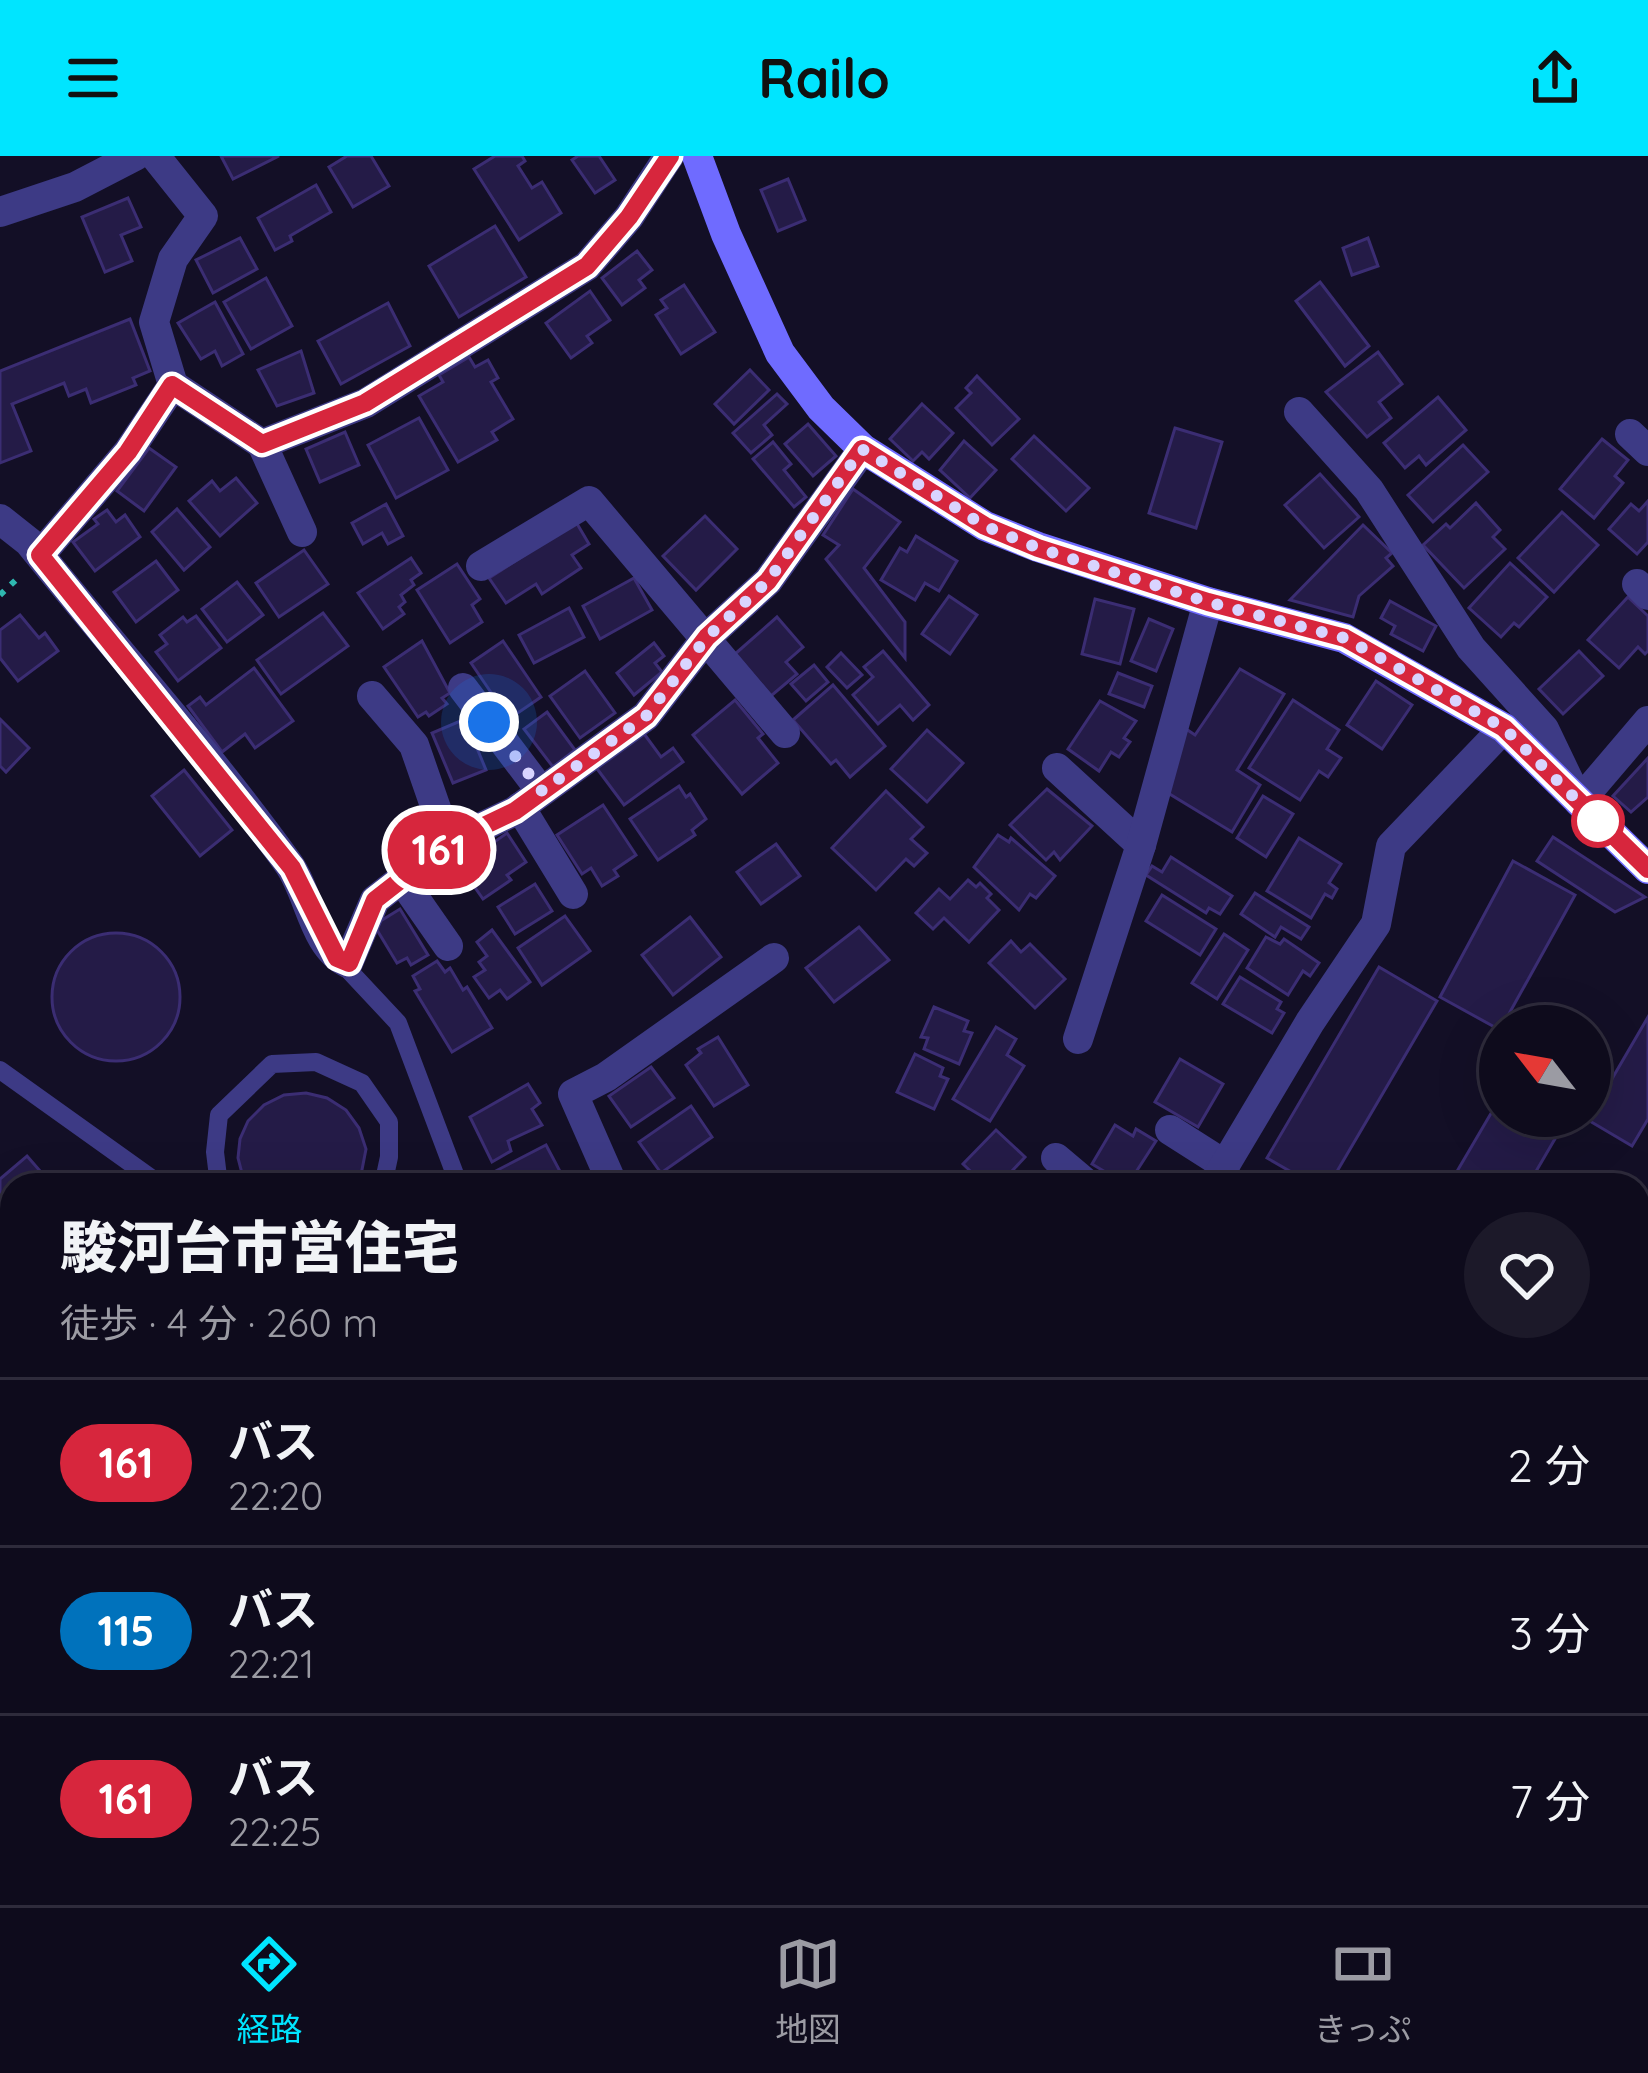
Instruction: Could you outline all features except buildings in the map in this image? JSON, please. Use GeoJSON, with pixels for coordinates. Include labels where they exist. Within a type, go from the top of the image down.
{"type":"FeatureCollection","features":[{"type":"Feature","properties":{"kind":"street"},"geometry":{"type":"LineString","coordinates":[[0,212],[74,188],[135,156]]}},
{"type":"Feature","properties":{"kind":"street"},"geometry":{"type":"LineString","coordinates":[[155,156],[203,216],[173,259],[154,322],[172,385],[262,444],[302,532]]}},
{"type":"Feature","properties":{"kind":"street"},"geometry":{"type":"LineString","coordinates":[[262,444],[365,403],[587,266],[629,217],[670,156]]}},
{"type":"Feature","properties":{"kind":"street"},"geometry":{"type":"LineString","coordinates":[[697,156],[726,235],[780,353],[821,408],[862,449],[985,526],[1038,548],[1208,602],[1345,638],[1504,728],[1648,869]]}},
{"type":"Feature","properties":{"kind":"street"},"geometry":{"type":"LineString","coordinates":[[40,555],[128,452],[172,385]]}},
{"type":"Feature","properties":{"kind":"street"},"geometry":{"type":"LineString","coordinates":[[1299,412],[1369,490],[1471,648],[1544,729],[1579,802]]}},
{"type":"Feature","properties":{"kind":"street"},"geometry":{"type":"LineString","coordinates":[[0,519],[40,555],[292,868],[337,958],[349,963],[375,900],[448,843],[531,799],[646,716],[707,637],[768,581],[862,449]]}},
{"type":"Feature","properties":{"kind":"street"},"geometry":{"type":"LineString","coordinates":[[481,566],[589,501],[785,733]]}},
{"type":"Feature","properties":{"kind":"street"},"geometry":{"type":"LineString","coordinates":[[1078,1039],[1142,845],[1208,602]]}},
{"type":"Feature","properties":{"kind":"street"},"geometry":{"type":"LineString","coordinates":[[463,688],[531,799],[573,894]]}},
{"type":"Feature","properties":{"kind":"street"},"geometry":{"type":"LineString","coordinates":[[372,696],[414,745],[448,843]]}},
{"type":"Feature","properties":{"kind":"street"},"geometry":{"type":"LineString","coordinates":[[1579,802],[1648,721]]}},
{"type":"Feature","properties":{"kind":"street"},"geometry":{"type":"LineString","coordinates":[[1220,1173],[1310,1022],[1376,923],[1391,846],[1504,728]]}},
{"type":"Feature","properties":{"kind":"street"},"geometry":{"type":"LineString","coordinates":[[1057,768],[1142,845]]}},
{"type":"Feature","properties":{"kind":"street"},"geometry":{"type":"LineString","coordinates":[[402,880],[448,946]]}},
{"type":"Feature","properties":{"kind":"street"},"geometry":{"type":"LineString","coordinates":[[608,1173],[572,1094],[606,1077],[774,958]]}},
{"type":"Feature","properties":{"kind":"street"},"geometry":{"type":"LineString","coordinates":[[1170,1130],[1217,1173]]}},
{"type":"Feature","properties":{"kind":"street"},"geometry":{"type":"LineString","coordinates":[[1056,1158],[1074,1173]]}},
{"type":"Feature","properties":{"kind":"lane"},"geometry":{"type":"LineString","coordinates":[[337,958],[398,1023],[454,1173]]}},
{"type":"Feature","properties":{"kind":"lane"},"geometry":{"type":"LineString","coordinates":[[218,1173],[219,1115],[272,1064],[316,1062],[362,1083],[388,1122],[386,1173]]}},
{"type":"Feature","properties":{"kind":"lane"},"geometry":{"type":"LineString","coordinates":[[0,1070],[144,1173]]}},
{"type":"Feature","properties":{"kind":"bus line","name":"161"},"geometry":{"type":"LineString","coordinates":[[670,156],[629,217],[587,266],[365,403],[262,444],[172,385],[128,452],[40,555],[292,868],[337,958],[349,963],[375,900],[448,843],[515,811],[646,716],[707,637],[768,581],[862,449],[985,526],[1038,548],[1208,602],[1345,638],[1504,728],[1648,869]]}},
{"type":"Feature","properties":{"kind":"route"},"geometry":{"type":"LineString","coordinates":[[489,722],[542,791],[646,716],[707,637],[768,581],[862,449],[985,526],[1038,548],[1208,602],[1345,638],[1504,728],[1598,821]]}}]}
